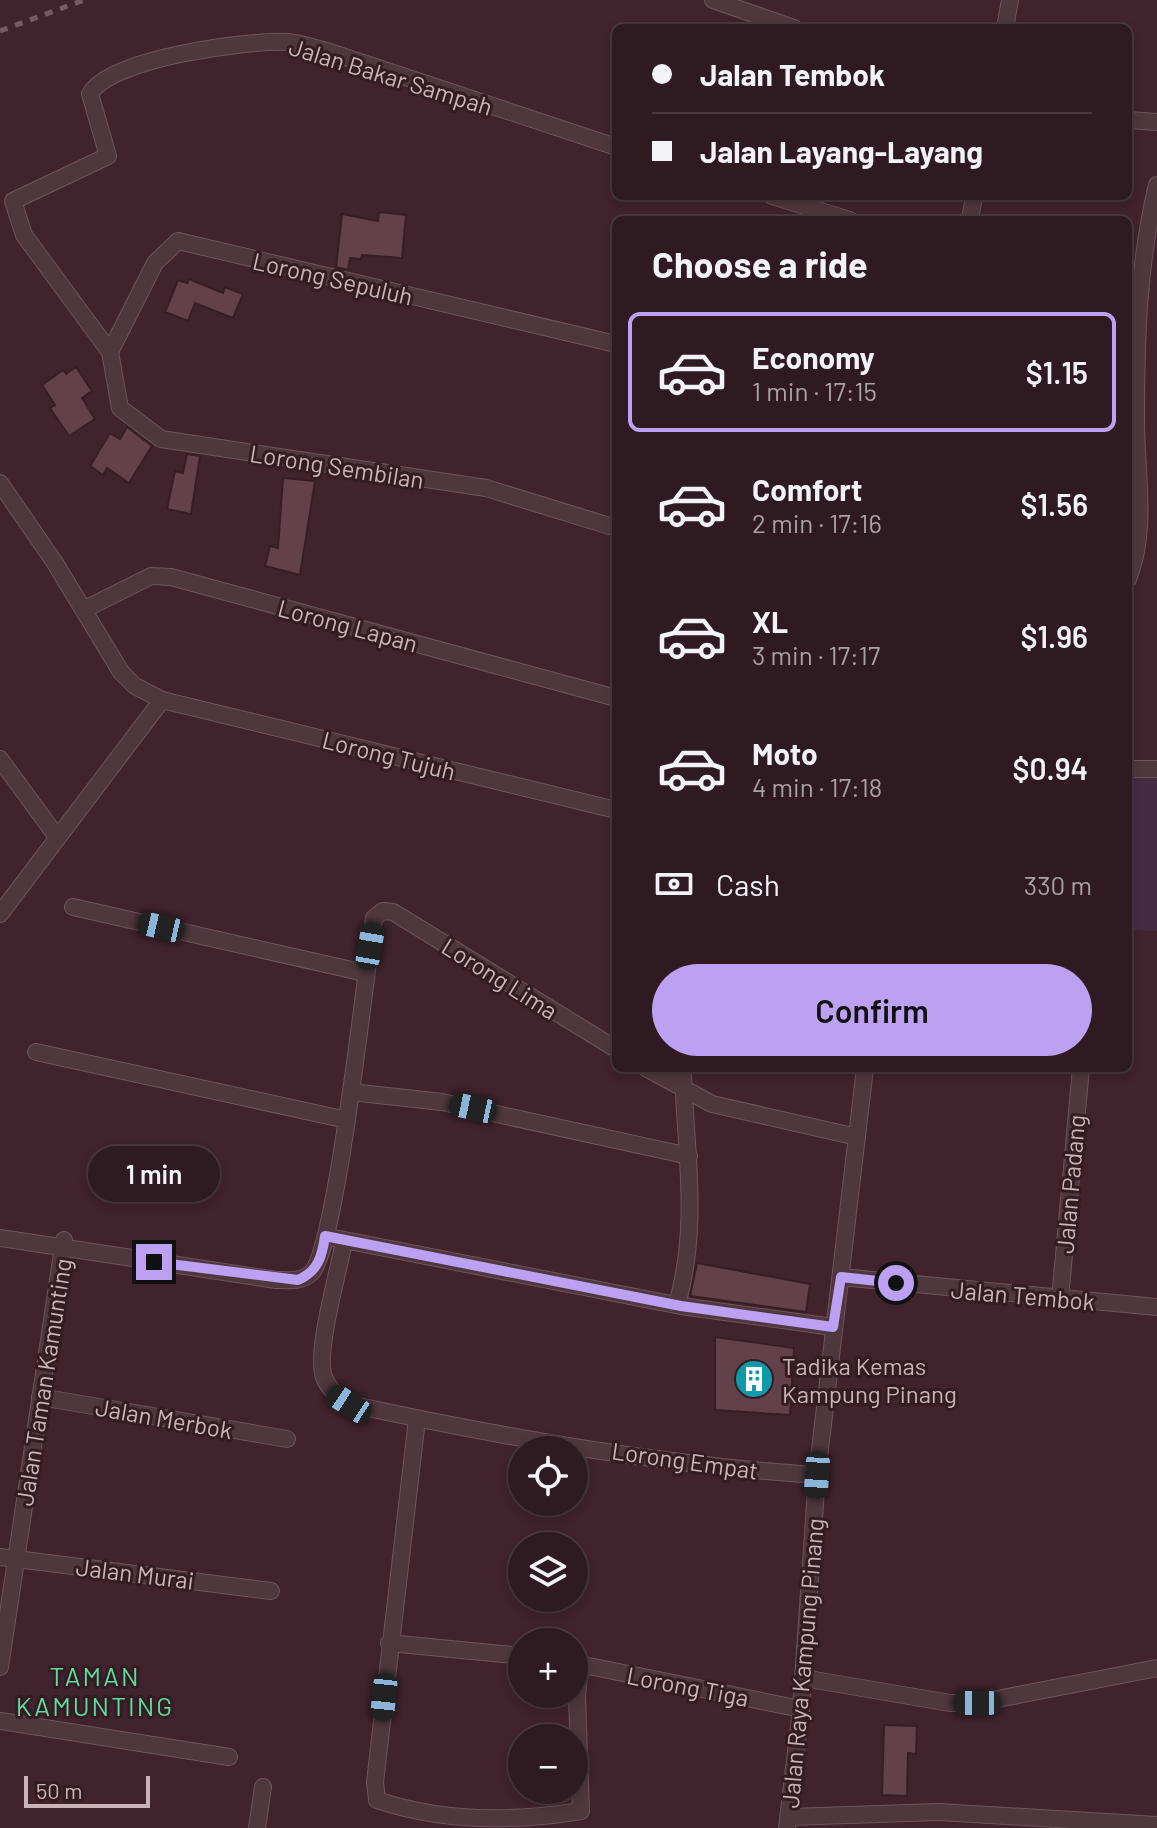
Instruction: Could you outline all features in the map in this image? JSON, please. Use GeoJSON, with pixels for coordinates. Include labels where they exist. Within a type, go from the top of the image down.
{"type":"FeatureCollection","features":[{"type":"Feature","properties":{"kind":"street"},"geometry":{"type":"LineString","coordinates":[[713,0],[782,24]]}},
{"type":"Feature","properties":{"kind":"street"},"geometry":{"type":"LineString","coordinates":[[1006,24],[1010,0]]}},
{"type":"Feature","properties":{"kind":"street","name":"Jalan Bakar Sampah"},"geometry":{"type":"LineString","coordinates":[[110,352],[24,235],[13,201],[108,156],[90,94],[108,77],[188,51],[290,42],[612,146]]}},
{"type":"Feature","properties":{"kind":"street"},"geometry":{"type":"LineString","coordinates":[[1132,120],[1157,122]]}},
{"type":"Feature","properties":{"kind":"street"},"geometry":{"type":"LineString","coordinates":[[1132,565],[1138,543],[1136,328],[1140,277],[1157,185]]}},
{"type":"Feature","properties":{"kind":"street"},"geometry":{"type":"LineString","coordinates":[[785,200],[837,216]]}},
{"type":"Feature","properties":{"kind":"street","name":"Lorong Sepuluh"},"geometry":{"type":"LineString","coordinates":[[110,352],[155,263],[178,241],[612,343]]}},
{"type":"Feature","properties":{"kind":"street","name":"Lorong Sembilan"},"geometry":{"type":"LineString","coordinates":[[110,352],[120,408],[161,439],[486,488],[612,527]]}},
{"type":"Feature","properties":{"kind":"street","name":"Lorong Tujuh"},"geometry":{"type":"LineString","coordinates":[[0,483],[85,609],[121,672],[135,686],[162,700],[612,809]]}},
{"type":"Feature","properties":{"kind":"street","name":"Lorong Lapan"},"geometry":{"type":"LineString","coordinates":[[85,609],[151,576],[171,577],[612,697]]}},
{"type":"Feature","properties":{"kind":"street"},"geometry":{"type":"LineString","coordinates":[[3,907],[162,700]]}},
{"type":"Feature","properties":{"kind":"street"},"geometry":{"type":"LineString","coordinates":[[1,764],[57,837]]}},
{"type":"Feature","properties":{"kind":"street"},"geometry":{"type":"LineString","coordinates":[[1132,769],[1157,769]]}},
{"type":"Feature","properties":{"kind":"street"},"geometry":{"type":"LineString","coordinates":[[0,1238],[64,1244],[276,1280],[298,1280],[311,1274],[319,1263],[325,1236],[347,1120],[365,973],[73,907]]}},
{"type":"Feature","properties":{"kind":"street","name":"Lorong Lima"},"geometry":{"type":"LineString","coordinates":[[365,973],[374,918],[383,911],[393,912],[612,1047]]}},
{"type":"Feature","properties":{"kind":"street"},"geometry":{"type":"LineString","coordinates":[[36,1052],[347,1120]]}},
{"type":"Feature","properties":{"kind":"street"},"geometry":{"type":"LineString","coordinates":[[653,1072],[712,1104],[857,1137]]}},
{"type":"Feature","properties":{"kind":"street"},"geometry":{"type":"LineString","coordinates":[[677,1305],[689,1262],[689,1156],[683,1072]]}},
{"type":"Feature","properties":{"kind":"street","name":"Jalan Raya Kampung Pinang"},"geometry":{"type":"LineString","coordinates":[[788,1823],[801,1709],[817,1475],[865,1072]]}},
{"type":"Feature","properties":{"kind":"street","name":"Jalan Padang"},"geometry":{"type":"LineString","coordinates":[[1060,1299],[1081,1072]]}},
{"type":"Feature","properties":{"kind":"street"},"geometry":{"type":"LineString","coordinates":[[351,1092],[442,1102],[689,1156]]}},
{"type":"Feature","properties":{"kind":"street"},"geometry":{"type":"LineString","coordinates":[[325,1236],[677,1305],[833,1327]]}},
{"type":"Feature","properties":{"kind":"street","name":"Lorong Empat"},"geometry":{"type":"LineString","coordinates":[[344,1241],[322,1356],[324,1376],[334,1395],[349,1404],[417,1419],[753,1471],[817,1475]]}},
{"type":"Feature","properties":{"kind":"street","name":"Jalan Taman Kamunting"},"geometry":{"type":"LineString","coordinates":[[0,1667],[8,1557],[40,1397],[64,1244]]}},
{"type":"Feature","properties":{"kind":"street","name":"Jalan Tembok"},"geometry":{"type":"LineString","coordinates":[[841,1277],[1157,1307]]}},
{"type":"Feature","properties":{"kind":"street","name":"Jalan Merbok"},"geometry":{"type":"LineString","coordinates":[[40,1397],[287,1439]]}},
{"type":"Feature","properties":{"kind":"street"},"geometry":{"type":"LineString","coordinates":[[417,1419],[389,1643],[375,1782],[377,1800],[444,1816],[492,1819],[581,1811],[577,1708]]}},
{"type":"Feature","properties":{"kind":"street","name":"Jalan Murai"},"geometry":{"type":"LineString","coordinates":[[8,1557],[271,1591]]}},
{"type":"Feature","properties":{"kind":"street"},"geometry":{"type":"LineString","coordinates":[[389,1643],[508,1655]]}},
{"type":"Feature","properties":{"kind":"street","name":"Lorong Tiga"},"geometry":{"type":"LineString","coordinates":[[588,1665],[801,1709]]}},
{"type":"Feature","properties":{"kind":"street"},"geometry":{"type":"LineString","coordinates":[[803,1678],[950,1703],[977,1703],[1157,1668]]}},
{"type":"Feature","properties":{"kind":"street"},"geometry":{"type":"LineString","coordinates":[[0,1721],[229,1757]]}},
{"type":"Feature","properties":{"kind":"street"},"geometry":{"type":"LineString","coordinates":[[257,1828],[263,1787]]}},
{"type":"Feature","properties":{"kind":"street"},"geometry":{"type":"LineString","coordinates":[[788,1823],[939,1812],[1157,1825]]}},
{"type":"Feature","properties":{"kind":"shaded area"},"geometry":{"type":"Polygon","coordinates":[[[1132,769],[1157,769],[1157,931],[1132,930],[1132,769]]]}},
{"type":"Feature","properties":{"kind":"building"},"geometry":{"type":"Polygon","coordinates":[[[379,212],[406,215],[402,258],[362,255],[361,259],[350,258],[348,270],[336,267],[342,214],[378,221],[379,212]]]}},
{"type":"Feature","properties":{"kind":"building"},"geometry":{"type":"Polygon","coordinates":[[[189,279],[223,293],[225,287],[243,294],[233,318],[195,303],[188,321],[165,312],[178,280],[187,283],[189,279]]]}},
{"type":"Feature","properties":{"kind":"building"},"geometry":{"type":"Polygon","coordinates":[[[76,367],[92,391],[82,398],[95,419],[69,436],[50,408],[55,405],[42,385],[63,370],[66,374],[76,367]]]}},
{"type":"Feature","properties":{"kind":"building"},"geometry":{"type":"Polygon","coordinates":[[[127,427],[152,446],[129,483],[107,468],[103,475],[90,466],[110,433],[120,439],[127,427]]]}},
{"type":"Feature","properties":{"kind":"building"},"geometry":{"type":"Polygon","coordinates":[[[187,454],[200,456],[191,514],[167,509],[175,471],[183,473],[187,454]]]}},
{"type":"Feature","properties":{"kind":"building"},"geometry":{"type":"Polygon","coordinates":[[[283,478],[315,481],[300,575],[265,566],[270,546],[278,548],[283,478]]]}},
{"type":"Feature","properties":{"kind":"building"},"geometry":{"type":"Polygon","coordinates":[[[697,1263],[810,1284],[806,1312],[690,1296],[697,1263]]]}},
{"type":"Feature","properties":{"kind":"building","name":"Tadika Kemas Kampung Pinang"},"geometry":{"type":"Polygon","coordinates":[[[715,1337],[794,1348],[790,1415],[715,1410],[715,1337]]]}},
{"type":"Feature","properties":{"kind":"building"},"geometry":{"type":"Polygon","coordinates":[[[884,1725],[917,1726],[916,1754],[908,1753],[907,1796],[882,1795],[884,1725]]]}},
{"type":"Feature","properties":{"kind":"railway"},"geometry":{"type":"LineString","coordinates":[[0,31],[84,0]]}},
{"type":"Feature","properties":{"kind":"place","name":"Tadika Kemas Kampung Pinang"},"geometry":{"type":"Point","coordinates":[754,1379]}},
{"type":"Feature","properties":{"kind":"district","name":"TAMAN KAMUNTING"},"geometry":{"type":"Point","coordinates":[95,1690]}},
{"type":"Feature","properties":{"kind":"route"},"geometry":{"type":"LineString","coordinates":[[154,1262],[276,1280],[298,1280],[311,1274],[319,1263],[325,1236],[681,1306],[833,1327],[841,1277],[896,1283]]}}]}
